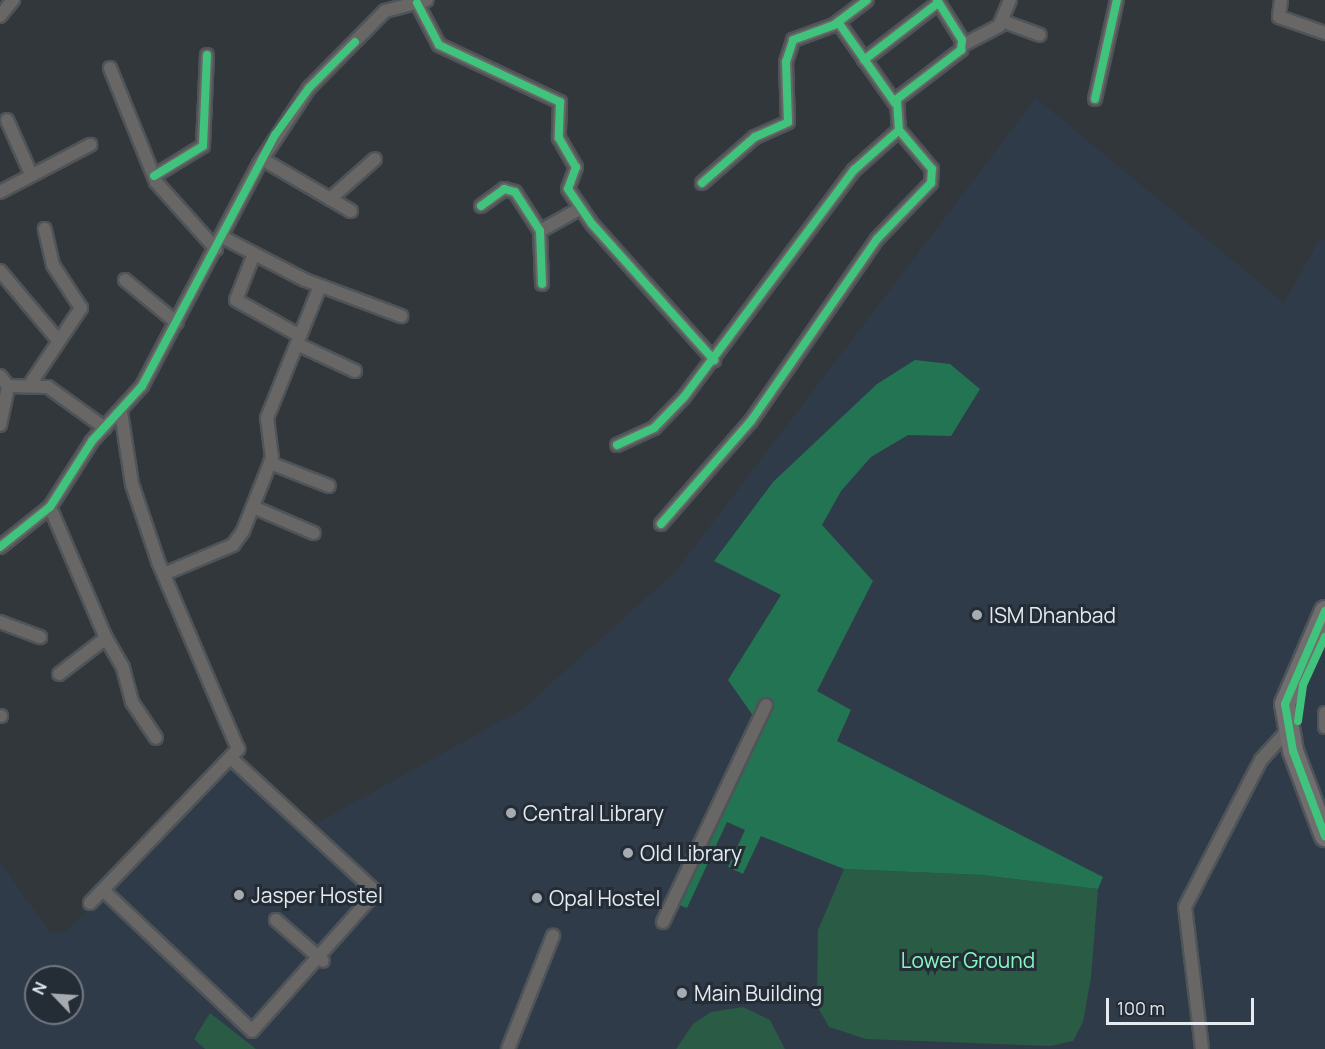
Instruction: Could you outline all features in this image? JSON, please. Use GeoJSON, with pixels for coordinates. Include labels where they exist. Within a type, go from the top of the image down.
{"type":"FeatureCollection","features":[{"type":"Feature","properties":{"kind":"highway"},"geometry":{"type":"LineString","coordinates":[[1325,611],[1289,686],[1287,731],[1325,836]]}},
{"type":"Feature","properties":{"kind":"highway"},"geometry":{"type":"LineString","coordinates":[[1325,637],[1297,707],[1302,738],[1325,801]]}},
{"type":"Feature","properties":{"kind":"street"},"geometry":{"type":"LineString","coordinates":[[0,16],[13,0]]}},
{"type":"Feature","properties":{"kind":"street"},"geometry":{"type":"LineString","coordinates":[[702,183],[755,137],[788,122],[789,48],[798,37],[838,22],[867,0]]}},
{"type":"Feature","properties":{"kind":"street"},"geometry":{"type":"LineString","coordinates":[[895,103],[963,45],[1002,21],[1010,0]]}},
{"type":"Feature","properties":{"kind":"street"},"geometry":{"type":"LineString","coordinates":[[1095,99],[1117,0]]}},
{"type":"Feature","properties":{"kind":"street"},"geometry":{"type":"LineString","coordinates":[[1281,0],[1279,17],[1325,33]]}},
{"type":"Feature","properties":{"kind":"street"},"geometry":{"type":"LineString","coordinates":[[864,60],[938,1],[963,45]]}},
{"type":"Feature","properties":{"kind":"street"},"geometry":{"type":"LineString","coordinates":[[0,547],[50,507],[105,428],[121,412],[177,323],[262,159],[309,88],[365,31],[400,2],[422,2],[439,45],[494,68],[563,106],[559,138],[576,167],[567,184],[581,208],[714,360]]}},
{"type":"Feature","properties":{"kind":"street"},"geometry":{"type":"LineString","coordinates":[[1002,21],[1040,35]]}},
{"type":"Feature","properties":{"kind":"street"},"geometry":{"type":"LineString","coordinates":[[661,524],[751,422],[877,239],[931,183],[932,169],[899,130],[895,103],[838,22]]}},
{"type":"Feature","properties":{"kind":"street"},"geometry":{"type":"LineString","coordinates":[[154,176],[203,146],[207,55]]}},
{"type":"Feature","properties":{"kind":"street"},"geometry":{"type":"LineString","coordinates":[[110,68],[154,176],[171,203],[216,249]]}},
{"type":"Feature","properties":{"kind":"street"},"geometry":{"type":"LineString","coordinates":[[7,120],[30,172]]}},
{"type":"Feature","properties":{"kind":"street"},"geometry":{"type":"LineString","coordinates":[[617,445],[664,420],[714,360],[854,170],[899,130]]}},
{"type":"Feature","properties":{"kind":"street"},"geometry":{"type":"LineString","coordinates":[[0,192],[30,172],[90,145]]}},
{"type":"Feature","properties":{"kind":"street"},"geometry":{"type":"LineString","coordinates":[[262,159],[351,211]]}},
{"type":"Feature","properties":{"kind":"street"},"geometry":{"type":"LineString","coordinates":[[330,199],[375,159]]}},
{"type":"Feature","properties":{"kind":"street"},"geometry":{"type":"LineString","coordinates":[[481,206],[504,189],[511,190],[540,231],[542,284]]}},
{"type":"Feature","properties":{"kind":"street"},"geometry":{"type":"LineString","coordinates":[[540,231],[581,208]]}},
{"type":"Feature","properties":{"kind":"street"},"geometry":{"type":"LineString","coordinates":[[29,386],[81,302],[53,265],[45,229]]}},
{"type":"Feature","properties":{"kind":"street"},"geometry":{"type":"LineString","coordinates":[[222,237],[320,286],[401,316]]}},
{"type":"Feature","properties":{"kind":"street"},"geometry":{"type":"LineString","coordinates":[[254,254],[238,304],[355,371]]}},
{"type":"Feature","properties":{"kind":"street"},"geometry":{"type":"LineString","coordinates":[[0,271],[57,339]]}},
{"type":"Feature","properties":{"kind":"street"},"geometry":{"type":"LineString","coordinates":[[125,280],[177,323]]}},
{"type":"Feature","properties":{"kind":"street"},"geometry":{"type":"LineString","coordinates":[[164,574],[233,545],[253,507],[270,463],[265,423],[320,286]]}},
{"type":"Feature","properties":{"kind":"street"},"geometry":{"type":"LineString","coordinates":[[0,376],[8,386]]}},
{"type":"Feature","properties":{"kind":"street"},"geometry":{"type":"LineString","coordinates":[[8,386],[48,387],[105,428]]}},
{"type":"Feature","properties":{"kind":"street"},"geometry":{"type":"LineString","coordinates":[[0,425],[8,386]]}},
{"type":"Feature","properties":{"kind":"street"},"geometry":{"type":"LineString","coordinates":[[90,903],[233,760],[238,750],[218,695],[164,574],[132,484],[121,412]]}},
{"type":"Feature","properties":{"kind":"street"},"geometry":{"type":"LineString","coordinates":[[270,463],[329,486]]}},
{"type":"Feature","properties":{"kind":"street"},"geometry":{"type":"LineString","coordinates":[[50,507],[106,638],[123,668],[132,702],[156,738]]}},
{"type":"Feature","properties":{"kind":"street"},"geometry":{"type":"LineString","coordinates":[[253,507],[314,533]]}},
{"type":"Feature","properties":{"kind":"street"},"geometry":{"type":"LineString","coordinates":[[0,622],[40,637]]}},
{"type":"Feature","properties":{"kind":"street"},"geometry":{"type":"LineString","coordinates":[[59,674],[106,638]]}},
{"type":"Feature","properties":{"kind":"street"},"geometry":{"type":"LineString","coordinates":[[663,922],[766,705]]}},
{"type":"Feature","properties":{"kind":"street"},"geometry":{"type":"LineString","coordinates":[[1325,713],[1325,727]]}},
{"type":"Feature","properties":{"kind":"street"},"geometry":{"type":"LineString","coordinates":[[1202,1049],[1185,907],[1261,760],[1287,731]]}},
{"type":"Feature","properties":{"kind":"street"},"geometry":{"type":"LineString","coordinates":[[103,890],[252,1030],[376,892],[233,760]]}},
{"type":"Feature","properties":{"kind":"street"},"geometry":{"type":"LineString","coordinates":[[276,920],[319,957]]}},
{"type":"Feature","properties":{"kind":"street"},"geometry":{"type":"LineString","coordinates":[[508,1049],[553,936]]}},
{"type":"Feature","properties":{"kind":"shaded area","name":"ISM Dhanbad"},"geometry":{"type":"Polygon","coordinates":[[[1036,98],[1284,303],[1320,238],[1325,241],[1325,1049],[0,1049],[0,863],[51,933],[67,931],[228,767],[312,826],[524,708],[676,571],[1036,98]]]}},
{"type":"Feature","properties":{"kind":"green space"},"geometry":{"type":"Polygon","coordinates":[[[915,360],[950,364],[980,389],[951,436],[908,435],[871,457],[841,491],[822,525],[873,581],[817,691],[851,710],[837,741],[1103,877],[1098,889],[981,875],[844,869],[761,836],[743,874],[728,867],[745,830],[727,822],[687,908],[674,903],[756,720],[728,680],[781,595],[714,561],[773,482],[877,384],[915,360]]]}},
{"type":"Feature","properties":{"kind":"green space","name":"Lower Ground"},"geometry":{"type":"Polygon","coordinates":[[[844,869],[981,875],[1098,889],[1091,978],[1083,1022],[1073,1041],[1050,1046],[866,1039],[829,1027],[817,1006],[818,930],[844,869]]]}},
{"type":"Feature","properties":{"kind":"green space"},"geometry":{"type":"Polygon","coordinates":[[[743,1007],[770,1020],[785,1049],[676,1049],[693,1024],[711,1012],[743,1007]]]}},
{"type":"Feature","properties":{"kind":"green space"},"geometry":{"type":"Polygon","coordinates":[[[210,1013],[256,1049],[205,1049],[194,1039],[210,1013]]]}},
{"type":"Feature","properties":{"kind":"cycle path"},"geometry":{"type":"LineString","coordinates":[[702,183],[755,137],[788,122],[786,62],[793,40],[834,25],[867,0]]}},
{"type":"Feature","properties":{"kind":"cycle path"},"geometry":{"type":"LineString","coordinates":[[617,445],[654,428],[684,397],[854,170],[899,130],[897,99],[961,50],[962,40],[937,0]]}},
{"type":"Feature","properties":{"kind":"cycle path"},"geometry":{"type":"LineString","coordinates":[[1095,99],[1117,0]]}},
{"type":"Feature","properties":{"kind":"cycle path"},"geometry":{"type":"LineString","coordinates":[[417,3],[439,45],[560,102],[559,138],[576,167],[568,189],[592,224],[714,360]]}},
{"type":"Feature","properties":{"kind":"cycle path"},"geometry":{"type":"LineString","coordinates":[[864,60],[938,3]]}},
{"type":"Feature","properties":{"kind":"cycle path"},"geometry":{"type":"LineString","coordinates":[[838,22],[895,103]]}},
{"type":"Feature","properties":{"kind":"cycle path"},"geometry":{"type":"LineString","coordinates":[[0,547],[50,507],[92,441],[142,386],[275,135],[309,88],[355,42]]}},
{"type":"Feature","properties":{"kind":"cycle path"},"geometry":{"type":"LineString","coordinates":[[154,176],[203,146],[207,55]]}},
{"type":"Feature","properties":{"kind":"cycle path"},"geometry":{"type":"LineString","coordinates":[[661,524],[751,421],[877,239],[931,183],[932,169],[899,130]]}},
{"type":"Feature","properties":{"kind":"cycle path"},"geometry":{"type":"LineString","coordinates":[[481,206],[504,189],[515,192],[540,231],[542,284]]}},
{"type":"Feature","properties":{"kind":"cycle path"},"geometry":{"type":"LineString","coordinates":[[1325,611],[1285,704],[1293,751],[1325,836]]}},
{"type":"Feature","properties":{"kind":"cycle path"},"geometry":{"type":"LineString","coordinates":[[1298,721],[1303,685],[1325,637]]}},
{"type":"Feature","properties":{"kind":"place","name":"ISM Dhanbad"},"geometry":{"type":"Point","coordinates":[977,615]}},
{"type":"Feature","properties":{"kind":"place","name":"Central Library"},"geometry":{"type":"Point","coordinates":[511,813]}},
{"type":"Feature","properties":{"kind":"place","name":"Old Library"},"geometry":{"type":"Point","coordinates":[628,853]}},
{"type":"Feature","properties":{"kind":"place","name":"Jasper Hostel"},"geometry":{"type":"Point","coordinates":[239,895]}},
{"type":"Feature","properties":{"kind":"place","name":"Opal Hostel"},"geometry":{"type":"Point","coordinates":[537,898]}},
{"type":"Feature","properties":{"kind":"place","name":"Main Building"},"geometry":{"type":"Point","coordinates":[682,993]}}]}
